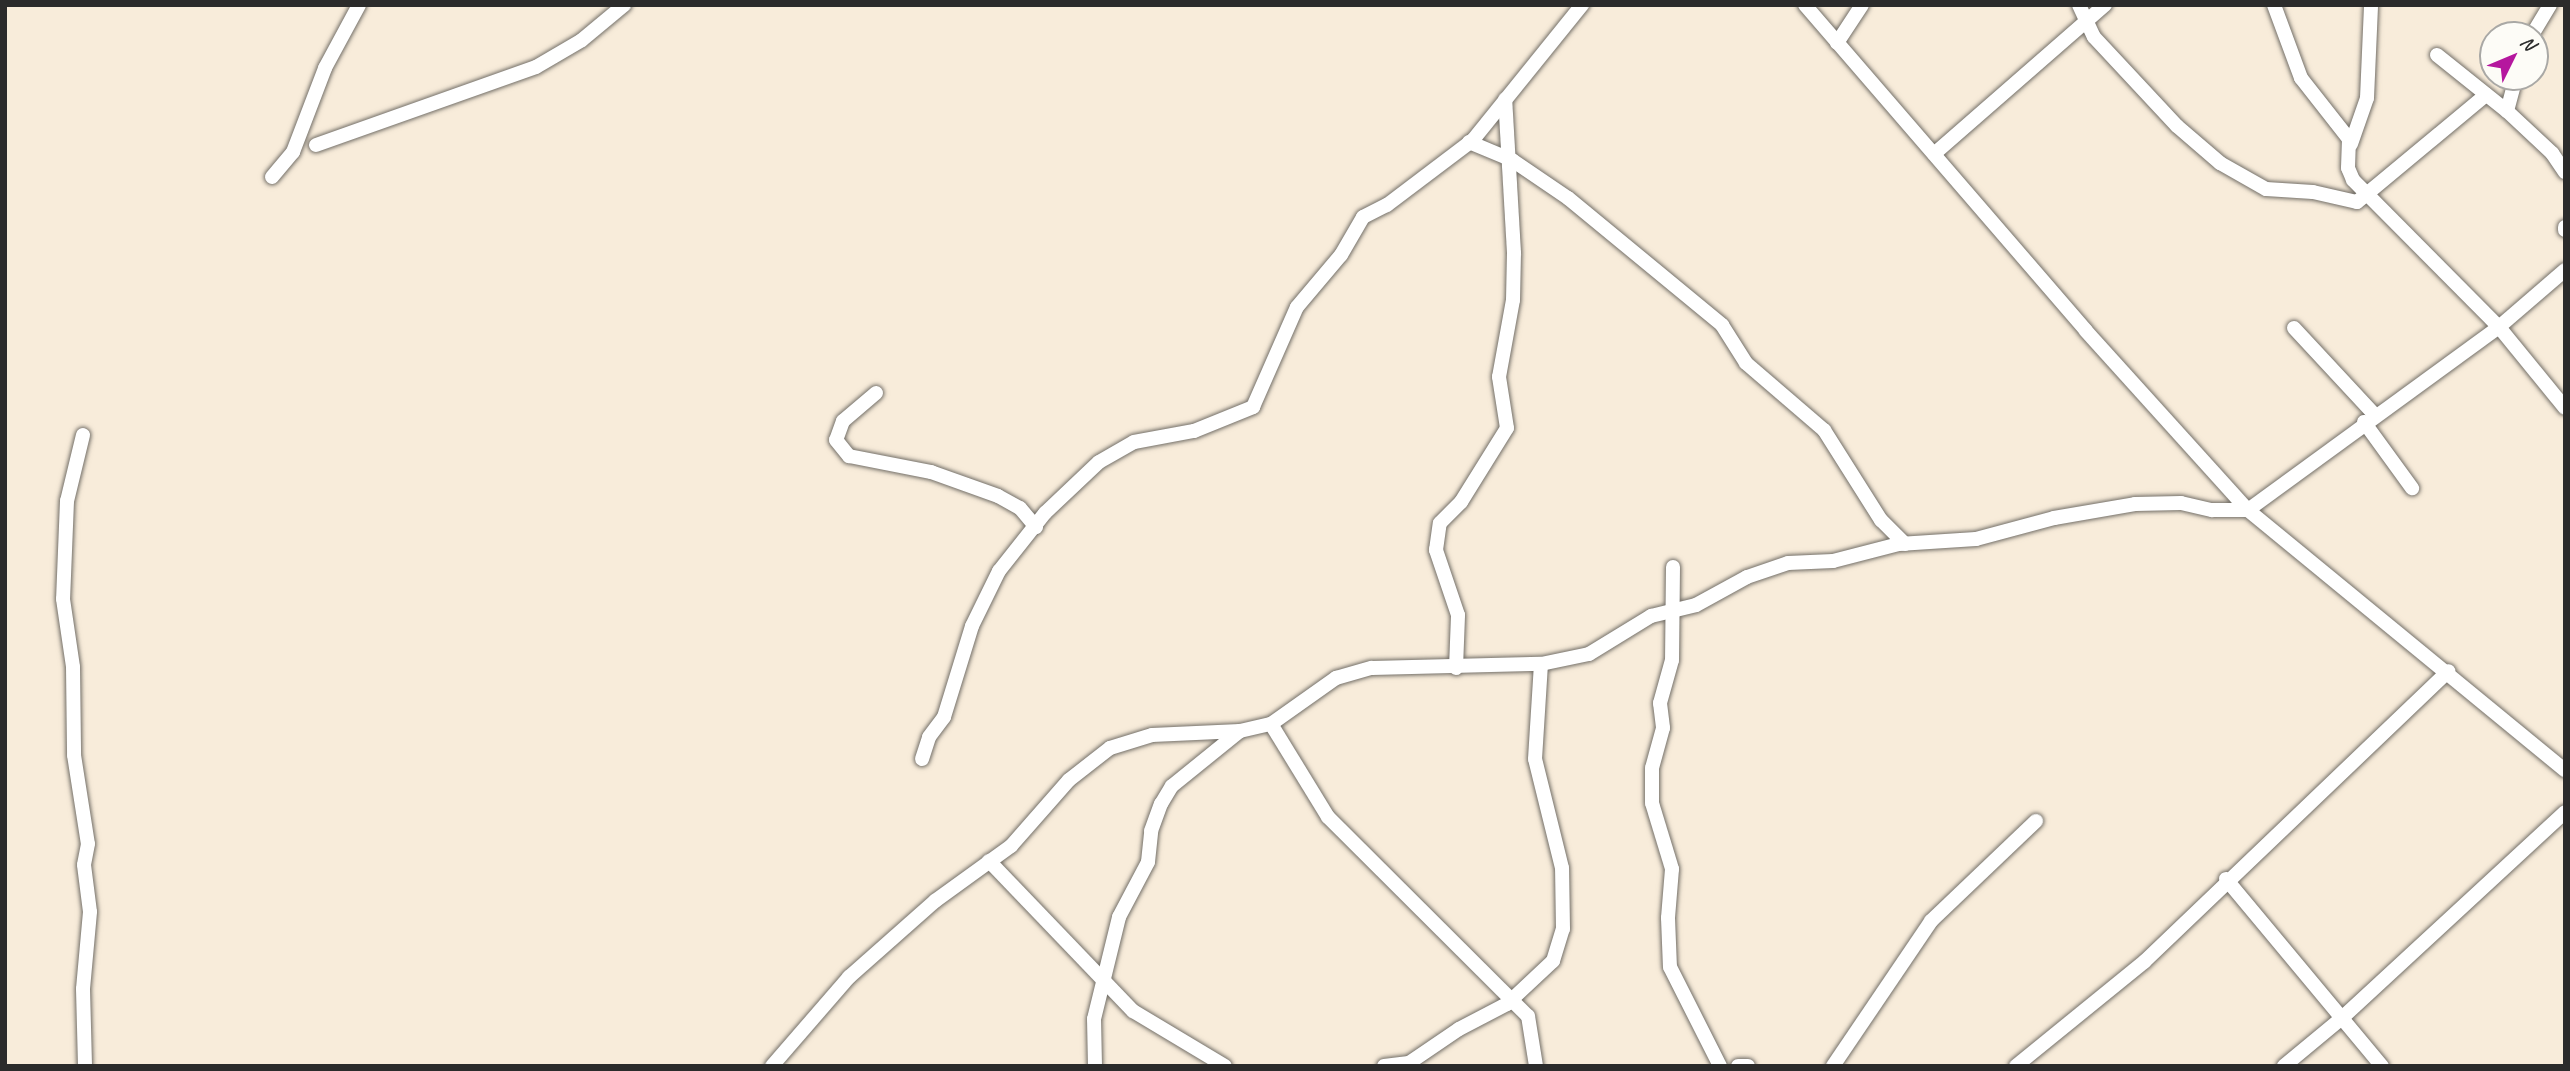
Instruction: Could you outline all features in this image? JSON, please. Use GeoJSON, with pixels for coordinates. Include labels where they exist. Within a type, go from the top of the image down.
{"type":"FeatureCollection","features":[{"type":"Feature","properties":{"kind":"street"},"geometry":{"type":"LineString","coordinates":[[272,177],[293,152],[324,68],[359,5]]}},
{"type":"Feature","properties":{"kind":"street"},"geometry":{"type":"LineString","coordinates":[[316,145],[536,67],[582,40],[624,5]]}},
{"type":"Feature","properties":{"kind":"street"},"geometry":{"type":"LineString","coordinates":[[922,759],[953,693],[972,626],[999,571],[1045,513],[1099,462],[1134,442],[1194,431],[1253,407],[1297,307],[1341,255],[1363,217],[1388,205],[1469,142],[1582,5]]}},
{"type":"Feature","properties":{"kind":"street"},"geometry":{"type":"LineString","coordinates":[[1805,5],[2248,510],[2448,671],[2565,770]]}},
{"type":"Feature","properties":{"kind":"street"},"geometry":{"type":"LineString","coordinates":[[1838,43],[1863,5]]}},
{"type":"Feature","properties":{"kind":"street"},"geometry":{"type":"LineString","coordinates":[[2079,5],[2084,24],[2193,141],[2254,184],[2313,192],[2353,204],[2368,196],[2486,95]]}},
{"type":"Feature","properties":{"kind":"street"},"geometry":{"type":"LineString","coordinates":[[1934,154],[2105,5]]}},
{"type":"Feature","properties":{"kind":"street"},"geometry":{"type":"LineString","coordinates":[[2274,5],[2301,78],[2351,144]]}},
{"type":"Feature","properties":{"kind":"street"},"geometry":{"type":"LineString","coordinates":[[2371,5],[2367,98],[2351,144],[2348,168],[2368,196],[2499,327],[2565,408]]}},
{"type":"Feature","properties":{"kind":"street"},"geometry":{"type":"LineString","coordinates":[[2540,21],[2550,5]]}},
{"type":"Feature","properties":{"kind":"street"},"geometry":{"type":"LineString","coordinates":[[2437,55],[2507,111],[2552,153],[2565,172]]}},
{"type":"Feature","properties":{"kind":"street"},"geometry":{"type":"LineString","coordinates":[[2507,111],[2512,91]]}},
{"type":"Feature","properties":{"kind":"street"},"geometry":{"type":"LineString","coordinates":[[1455,668],[1455,597],[1436,550],[1440,523],[1465,496],[1507,428],[1499,377],[1513,300],[1512,160],[1505,99]]}},
{"type":"Feature","properties":{"kind":"street"},"geometry":{"type":"LineString","coordinates":[[1469,142],[1512,160],[1568,198],[1721,326],[1746,363],[1797,403],[1824,430],[1881,520],[1905,544]]}},
{"type":"Feature","properties":{"kind":"street"},"geometry":{"type":"LineString","coordinates":[[772,1066],[849,977],[1026,832],[1069,780],[1110,748],[1152,735],[1240,731],[1271,724],[1347,674],[1388,666],[1455,668],[1541,664],[1589,654],[1651,616],[1696,605],[1770,567],[1833,561],[1905,544],[1976,539],[2054,518],[2135,504],[2181,502],[2212,510],[2248,510],[2369,418],[2499,327],[2565,270]]}},
{"type":"Feature","properties":{"kind":"street"},"geometry":{"type":"LineString","coordinates":[[2294,328],[2369,418],[2412,488]]}},
{"type":"Feature","properties":{"kind":"street"},"geometry":{"type":"LineString","coordinates":[[876,393],[843,421],[836,440],[849,456],[931,472],[998,496],[1027,513],[1036,527]]}},
{"type":"Feature","properties":{"kind":"street"},"geometry":{"type":"LineString","coordinates":[[83,435],[67,501],[63,599],[74,667],[74,755],[88,844],[84,865],[90,912],[83,989],[85,1066]]}},
{"type":"Feature","properties":{"kind":"street"},"geometry":{"type":"LineString","coordinates":[[1027,513],[1045,513]]}},
{"type":"Feature","properties":{"kind":"street"},"geometry":{"type":"LineString","coordinates":[[1673,567],[1672,660],[1660,703],[1663,728],[1652,768],[1653,803],[1672,869],[1668,918],[1670,967],[1720,1066]]}},
{"type":"Feature","properties":{"kind":"street"},"geometry":{"type":"LineString","coordinates":[[1384,1066],[1409,1063],[1511,1001],[1553,961],[1563,929],[1560,852],[1535,759],[1541,664]]}},
{"type":"Feature","properties":{"kind":"street"},"geometry":{"type":"LineString","coordinates":[[2016,1066],[2144,962],[2226,879],[2448,671]]}},
{"type":"Feature","properties":{"kind":"street"},"geometry":{"type":"LineString","coordinates":[[1271,724],[1328,817],[1528,1016],[1536,1066]]}},
{"type":"Feature","properties":{"kind":"street"},"geometry":{"type":"LineString","coordinates":[[1095,1066],[1094,1019],[1119,917],[1148,862],[1150,831],[1161,803],[1172,786],[1240,731]]}},
{"type":"Feature","properties":{"kind":"street"},"geometry":{"type":"LineString","coordinates":[[2284,1066],[2343,1017],[2565,812]]}},
{"type":"Feature","properties":{"kind":"street"},"geometry":{"type":"LineString","coordinates":[[1833,1066],[1931,921],[2036,821]]}},
{"type":"Feature","properties":{"kind":"street"},"geometry":{"type":"LineString","coordinates":[[989,861],[1148,1022],[1225,1066]]}},
{"type":"Feature","properties":{"kind":"street"},"geometry":{"type":"LineString","coordinates":[[2226,879],[2382,1066]]}},
{"type":"Feature","properties":{"kind":"street"},"geometry":{"type":"LineString","coordinates":[[1738,1066],[1748,1066]]}}]}
